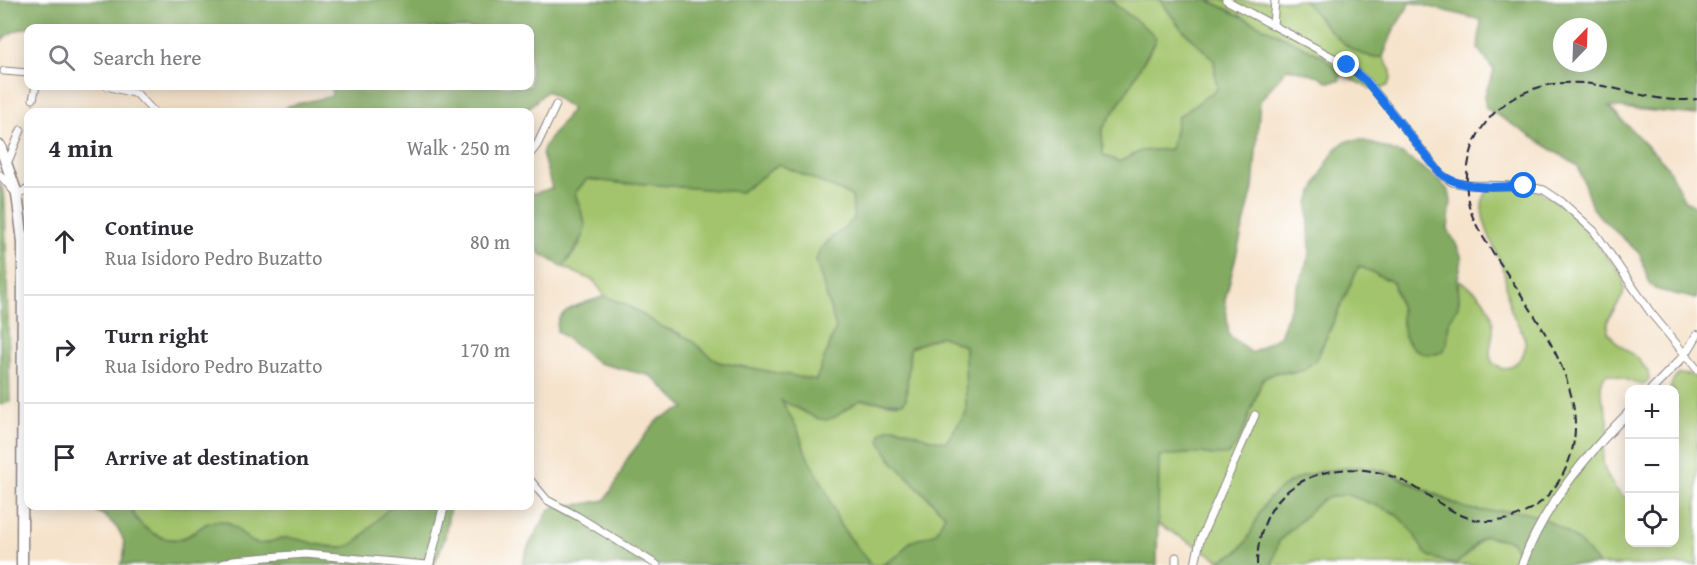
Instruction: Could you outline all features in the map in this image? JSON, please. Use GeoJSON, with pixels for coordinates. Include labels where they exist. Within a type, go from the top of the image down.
{"type":"FeatureCollection","features":[{"type":"Feature","properties":{"kind":"main road"},"geometry":{"type":"LineString","coordinates":[[0,146],[17,194],[23,242],[22,565]]}},
{"type":"Feature","properties":{"kind":"street"},"geometry":{"type":"LineString","coordinates":[[1226,0],[1347,65],[1366,81],[1442,175],[1452,182],[1467,185],[1524,186],[1544,190],[1562,202],[1594,231],[1651,313],[1697,369]]}},
{"type":"Feature","properties":{"kind":"street"},"geometry":{"type":"LineString","coordinates":[[1273,25],[1275,0]]}},
{"type":"Feature","properties":{"kind":"street"},"geometry":{"type":"LineString","coordinates":[[4,71],[24,73]]}},
{"type":"Feature","properties":{"kind":"street"},"geometry":{"type":"LineString","coordinates":[[33,99],[35,90]]}},
{"type":"Feature","properties":{"kind":"street"},"geometry":{"type":"LineString","coordinates":[[122,90],[137,94],[150,108]]}},
{"type":"Feature","properties":{"kind":"street"},"geometry":{"type":"LineString","coordinates":[[534,149],[556,105]]}},
{"type":"Feature","properties":{"kind":"street"},"geometry":{"type":"LineString","coordinates":[[8,164],[21,130]]}},
{"type":"Feature","properties":{"kind":"street"},"geometry":{"type":"LineString","coordinates":[[0,175],[17,194],[24,191]]}},
{"type":"Feature","properties":{"kind":"street"},"geometry":{"type":"LineString","coordinates":[[1656,385],[1685,355],[1697,335]]}},
{"type":"Feature","properties":{"kind":"street"},"geometry":{"type":"LineString","coordinates":[[1195,565],[1200,540],[1256,414]]}},
{"type":"Feature","properties":{"kind":"street"},"geometry":{"type":"LineString","coordinates":[[1522,565],[1529,545],[1547,513],[1582,466],[1625,416]]}},
{"type":"Feature","properties":{"kind":"street"},"geometry":{"type":"LineString","coordinates":[[534,485],[547,500],[657,565]]}},
{"type":"Feature","properties":{"kind":"street"},"geometry":{"type":"LineString","coordinates":[[220,565],[233,560],[305,554],[428,565],[443,510]]}},
{"type":"Feature","properties":{"kind":"street"},"geometry":{"type":"LineString","coordinates":[[1176,556],[1176,565]]}},
{"type":"Feature","properties":{"kind":"green space"},"geometry":{"type":"Polygon","coordinates":[[[0,0],[1113,0],[1113,3],[1156,38],[1129,88],[1102,130],[1103,155],[1119,162],[1141,151],[1171,149],[1178,117],[1217,89],[1214,60],[1180,27],[1160,0],[1208,0],[1322,56],[1342,74],[1339,81],[1328,82],[1319,76],[1287,68],[1260,101],[1253,189],[1225,300],[1229,335],[1252,353],[1280,336],[1310,253],[1308,203],[1335,150],[1351,140],[1362,140],[1402,154],[1438,179],[1449,191],[1451,201],[1448,229],[1462,259],[1457,283],[1458,306],[1449,322],[1447,344],[1442,352],[1424,354],[1419,352],[1406,340],[1393,282],[1359,266],[1315,361],[1302,371],[1278,372],[1263,378],[1243,432],[1234,449],[1227,455],[1201,453],[1159,456],[1157,565],[882,565],[899,555],[910,542],[936,533],[945,515],[893,462],[880,441],[881,433],[898,428],[929,439],[946,442],[966,413],[965,346],[940,336],[910,348],[906,399],[903,403],[860,400],[835,417],[826,420],[816,418],[781,400],[798,430],[806,454],[825,488],[840,525],[871,565],[522,565],[528,547],[549,510],[556,506],[605,500],[627,459],[654,424],[661,418],[685,408],[651,376],[598,363],[557,331],[560,316],[573,307],[605,296],[630,307],[660,326],[688,338],[718,362],[816,380],[836,328],[816,260],[820,249],[854,219],[852,196],[779,164],[741,192],[587,179],[575,193],[585,223],[583,237],[563,267],[541,254],[534,246],[534,193],[552,188],[542,154],[545,145],[572,109],[547,91],[528,108],[286,108],[332,96],[331,90],[534,90],[534,24],[24,24],[24,29],[8,35],[0,42],[0,0]]]}},
{"type":"Feature","properties":{"kind":"green space"},"geometry":{"type":"Polygon","coordinates":[[[1113,0],[1160,0],[1180,27],[1214,60],[1217,89],[1178,117],[1171,149],[1141,151],[1119,162],[1103,155],[1102,130],[1155,43],[1151,32],[1113,3],[1113,0]]]}},
{"type":"Feature","properties":{"kind":"green space"},"geometry":{"type":"Polygon","coordinates":[[[1208,0],[1242,0],[1245,2],[1303,0],[1329,30],[1372,58],[1383,57],[1391,71],[1391,79],[1387,86],[1371,89],[1342,74],[1322,56],[1208,0]]]}},
{"type":"Feature","properties":{"kind":"green space"},"geometry":{"type":"Polygon","coordinates":[[[1303,0],[1697,0],[1697,115],[1609,107],[1667,166],[1684,199],[1697,208],[1697,299],[1658,290],[1650,285],[1640,254],[1592,207],[1578,166],[1486,108],[1486,93],[1494,70],[1478,49],[1481,20],[1411,2],[1394,29],[1383,57],[1358,53],[1328,29],[1303,0]]]}},
{"type":"Feature","properties":{"kind":"green space"},"geometry":{"type":"Polygon","coordinates":[[[779,164],[852,196],[854,219],[830,238],[816,260],[836,328],[816,380],[718,362],[679,333],[660,326],[630,307],[605,296],[594,281],[563,267],[579,246],[585,223],[575,193],[587,179],[741,192],[779,164]]]}},
{"type":"Feature","properties":{"kind":"green space"},"geometry":{"type":"Polygon","coordinates":[[[0,182],[5,198],[10,402],[0,405],[0,182]]]}},
{"type":"Feature","properties":{"kind":"green space"},"geometry":{"type":"Polygon","coordinates":[[[1529,184],[1568,210],[1615,266],[1623,279],[1624,290],[1608,320],[1608,332],[1616,342],[1637,358],[1648,371],[1649,379],[1643,385],[1606,374],[1601,386],[1608,422],[1603,461],[1614,486],[1625,497],[1625,547],[1679,547],[1679,385],[1671,385],[1679,374],[1691,375],[1697,379],[1697,565],[1598,565],[1565,532],[1539,516],[1467,509],[1391,473],[1372,468],[1344,468],[1245,543],[1232,556],[1220,560],[1158,524],[1159,455],[1201,453],[1212,455],[1243,432],[1263,378],[1278,372],[1295,373],[1320,352],[1359,266],[1393,282],[1401,310],[1402,325],[1447,344],[1449,322],[1458,306],[1458,280],[1481,297],[1492,315],[1490,355],[1492,361],[1503,369],[1517,362],[1523,353],[1525,341],[1509,305],[1503,269],[1483,215],[1482,204],[1491,187],[1529,184]]]}},
{"type":"Feature","properties":{"kind":"green space"},"geometry":{"type":"Polygon","coordinates":[[[940,336],[965,346],[966,413],[946,442],[896,427],[893,462],[945,515],[936,533],[906,546],[899,555],[882,565],[871,565],[840,525],[806,454],[798,430],[781,399],[816,418],[835,417],[860,400],[897,404],[906,399],[910,348],[940,336]]]}},
{"type":"Feature","properties":{"kind":"green space"},"geometry":{"type":"Polygon","coordinates":[[[1358,467],[1373,469],[1400,478],[1470,510],[1524,512],[1549,521],[1572,536],[1598,565],[1523,565],[1524,562],[1511,541],[1485,536],[1464,558],[1456,563],[1447,563],[1424,552],[1412,531],[1395,513],[1346,494],[1323,499],[1279,541],[1272,565],[1216,565],[1242,547],[1261,510],[1279,489],[1303,476],[1358,467]]]}},
{"type":"Feature","properties":{"kind":"green space"},"geometry":{"type":"Polygon","coordinates":[[[1346,494],[1378,505],[1395,514],[1430,551],[1439,557],[1462,559],[1485,536],[1511,541],[1525,562],[1523,565],[1272,565],[1279,541],[1323,499],[1346,494]]]}},
{"type":"Feature","properties":{"kind":"green space"},"geometry":{"type":"Polygon","coordinates":[[[94,510],[132,510],[144,527],[167,539],[184,538],[206,524],[221,521],[231,524],[255,543],[290,538],[340,548],[347,547],[358,540],[387,510],[449,510],[445,537],[434,565],[120,565],[124,555],[122,536],[111,521],[94,510]]]}},
{"type":"Feature","properties":{"kind":"green space"},"geometry":{"type":"Polygon","coordinates":[[[132,510],[387,510],[362,539],[347,547],[325,546],[286,538],[260,545],[250,541],[235,527],[207,523],[185,537],[166,538],[150,532],[132,510]]]}},
{"type":"Feature","properties":{"kind":"railway"},"geometry":{"type":"LineString","coordinates":[[1257,565],[1261,533],[1275,504],[1290,489],[1318,474],[1348,469],[1394,477],[1459,514],[1485,521],[1503,520],[1520,515],[1535,507],[1548,495],[1568,464],[1573,446],[1575,422],[1572,398],[1554,350],[1541,326],[1473,217],[1468,201],[1467,182],[1474,144],[1482,128],[1503,105],[1519,95],[1548,85],[1587,84],[1659,98],[1697,99]]}},
{"type":"Feature","properties":{"kind":"route"},"geometry":{"type":"LineString","coordinates":[[1347,65],[1366,81],[1442,175],[1452,182],[1467,185],[1524,186]]}}]}
